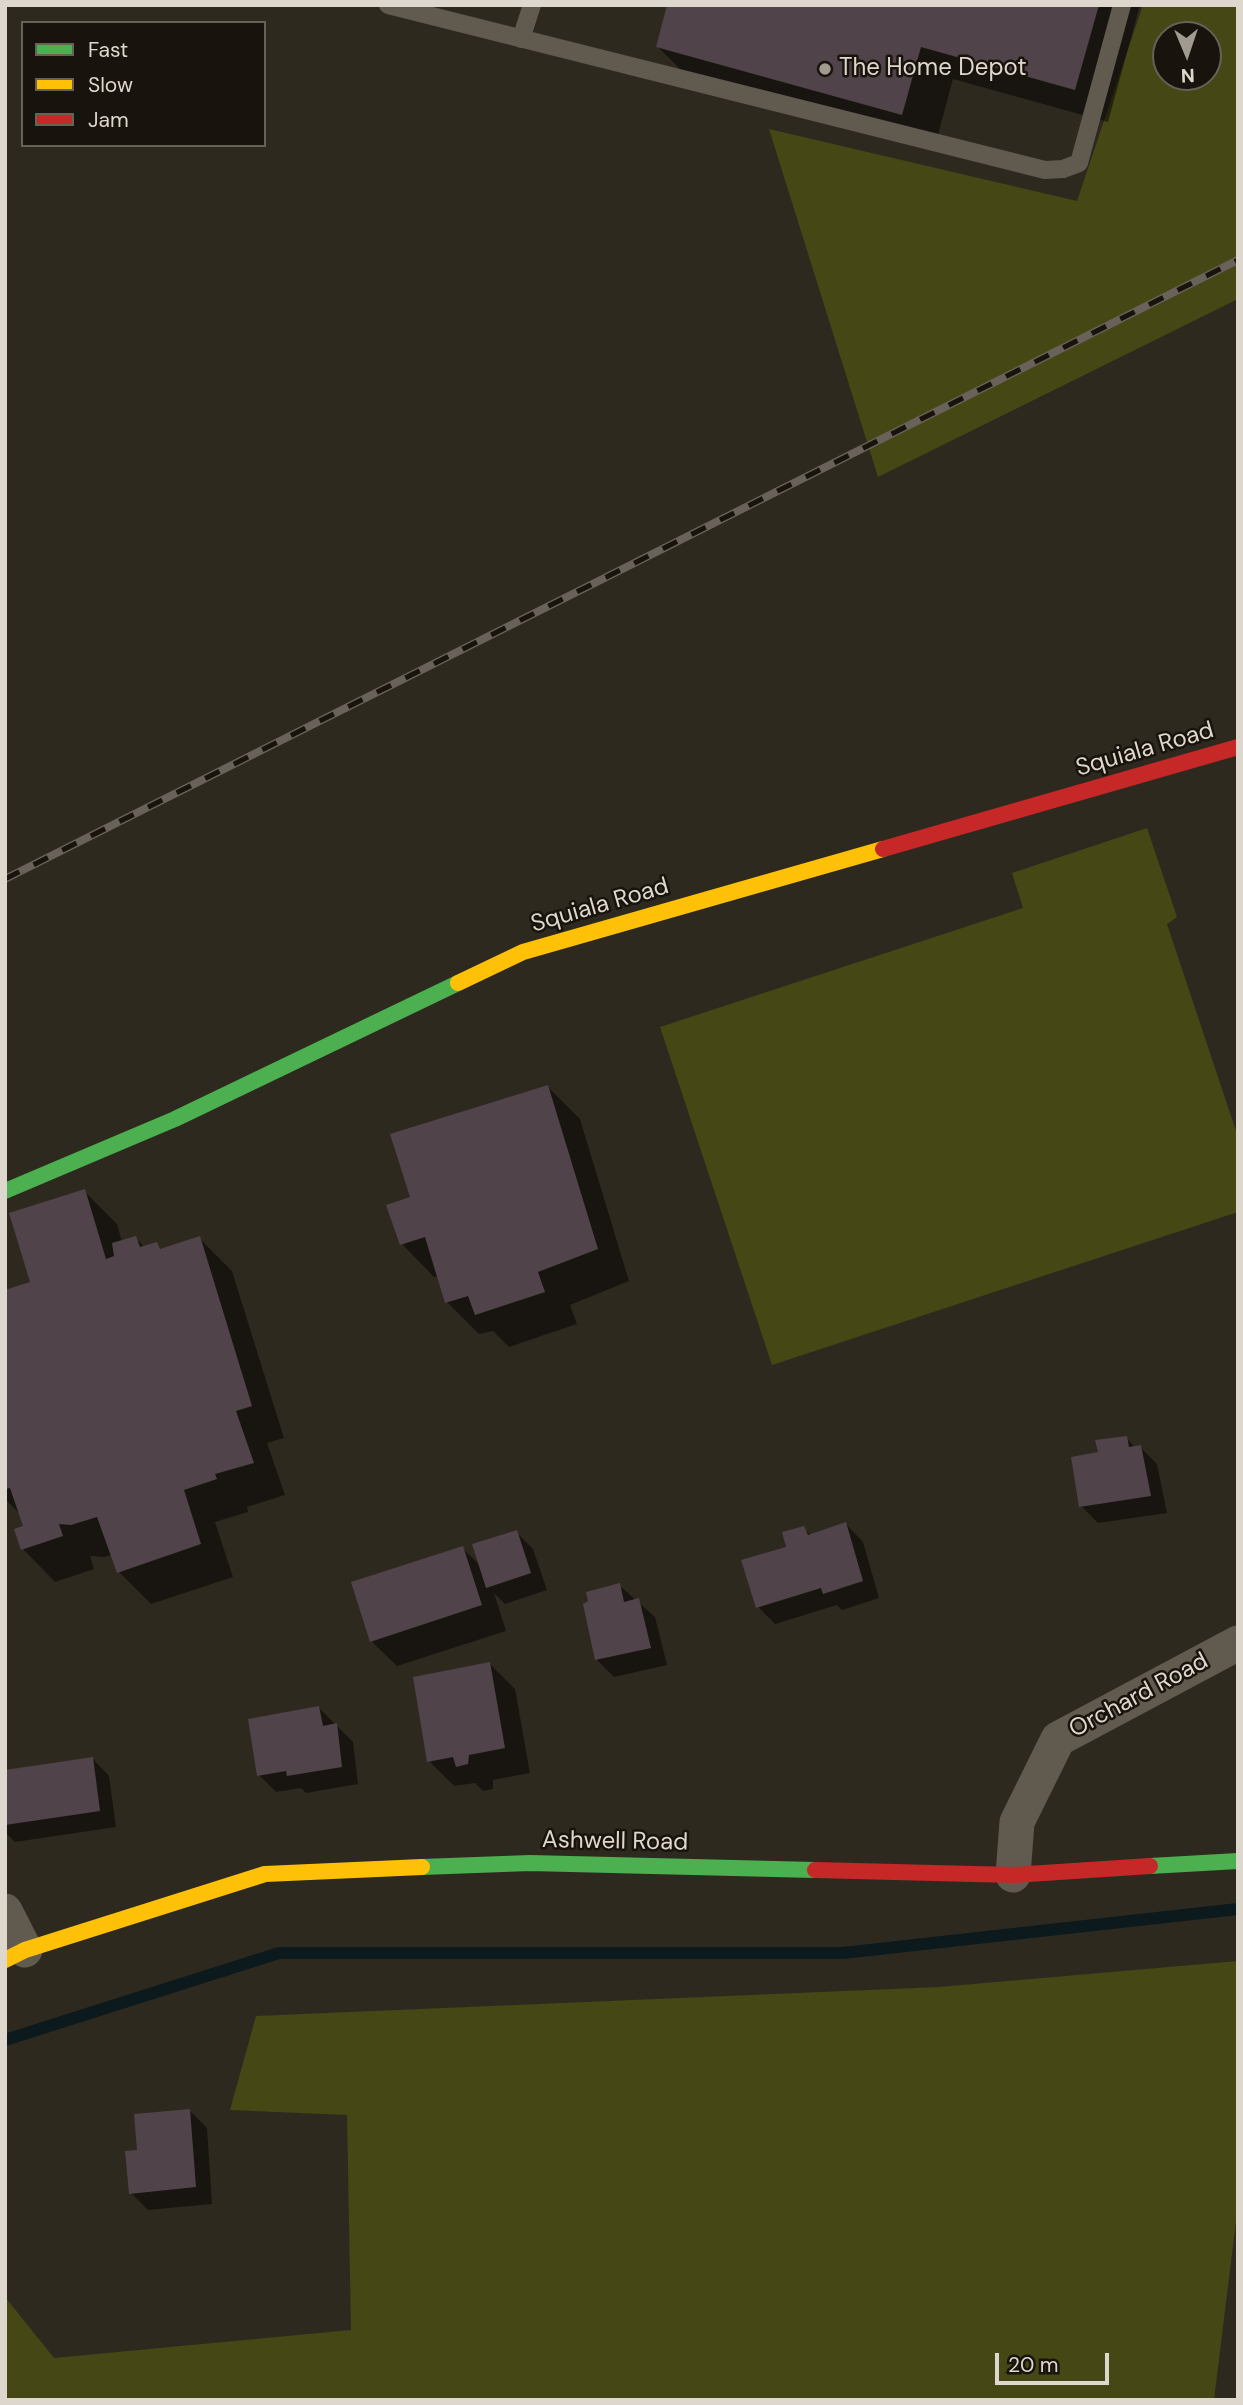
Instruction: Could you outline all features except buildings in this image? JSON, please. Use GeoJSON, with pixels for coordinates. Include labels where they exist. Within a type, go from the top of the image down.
{"type":"FeatureCollection","features":[{"type":"Feature","properties":{"kind":"street","name":"Squiala Road"},"geometry":{"type":"LineString","coordinates":[[5,1191],[175,1119],[523,952],[1238,748]]}},
{"type":"Feature","properties":{"kind":"street","name":"Orchard Road"},"geometry":{"type":"LineString","coordinates":[[1013,1875],[1017,1822],[1058,1739],[1238,1643]]}},
{"type":"Feature","properties":{"kind":"street","name":"Ashwell Road"},"geometry":{"type":"LineString","coordinates":[[15,1955],[265,1874],[530,1863],[1013,1875],[1238,1861]]}},
{"type":"Feature","properties":{"kind":"street"},"geometry":{"type":"LineString","coordinates":[[5,1911],[15,1955]]}},
{"type":"Feature","properties":{"kind":"lane"},"geometry":{"type":"LineString","coordinates":[[388,5],[1045,170],[1063,169],[1079,163],[1122,5]]}},
{"type":"Feature","properties":{"kind":"lane"},"geometry":{"type":"LineString","coordinates":[[521,38],[532,5]]}},
{"type":"Feature","properties":{"kind":"shaded area"},"geometry":{"type":"Polygon","coordinates":[[[1143,5],[1238,5],[1238,299],[878,477],[769,129],[1077,201],[1143,5]]]}},
{"type":"Feature","properties":{"kind":"shaded area"},"geometry":{"type":"Polygon","coordinates":[[[1147,828],[1177,917],[1167,924],[1238,1137],[1238,1212],[772,1365],[660,1027],[1023,908],[1012,873],[1147,828]]]}},
{"type":"Feature","properties":{"kind":"shaded area"},"geometry":{"type":"Polygon","coordinates":[[[1238,1961],[1238,2205],[1214,2400],[5,2400],[5,2297],[54,2358],[351,2330],[347,2115],[230,2110],[256,2016],[939,1987],[1238,1961]]]}},
{"type":"Feature","properties":{"kind":"waterway"},"geometry":{"type":"LineString","coordinates":[[5,2040],[279,1953],[843,1953],[1238,1909]]}},
{"type":"Feature","properties":{"kind":"railway"},"geometry":{"type":"LineString","coordinates":[[5,879],[1238,260]]}},
{"type":"Feature","properties":{"kind":"traffic: fast"},"geometry":{"type":"LineString","coordinates":[[5,1191],[175,1119],[458,983]]}},
{"type":"Feature","properties":{"kind":"traffic: fast"},"geometry":{"type":"LineString","coordinates":[[1150,1866],[1238,1861]]}},
{"type":"Feature","properties":{"kind":"traffic: fast"},"geometry":{"type":"LineString","coordinates":[[422,1867],[530,1863],[815,1870]]}},
{"type":"Feature","properties":{"kind":"traffic: slow"},"geometry":{"type":"LineString","coordinates":[[458,983],[523,952],[883,849]]}},
{"type":"Feature","properties":{"kind":"traffic: slow"},"geometry":{"type":"LineString","coordinates":[[5,1960],[25,1950],[265,1874],[422,1867]]}},
{"type":"Feature","properties":{"kind":"traffic: jam"},"geometry":{"type":"LineString","coordinates":[[883,849],[1238,747]]}},
{"type":"Feature","properties":{"kind":"traffic: jam"},"geometry":{"type":"LineString","coordinates":[[815,1870],[1013,1875],[1150,1866]]}},
{"type":"Feature","properties":{"kind":"place","name":"The Home Depot"},"geometry":{"type":"Point","coordinates":[825,69]}}]}
